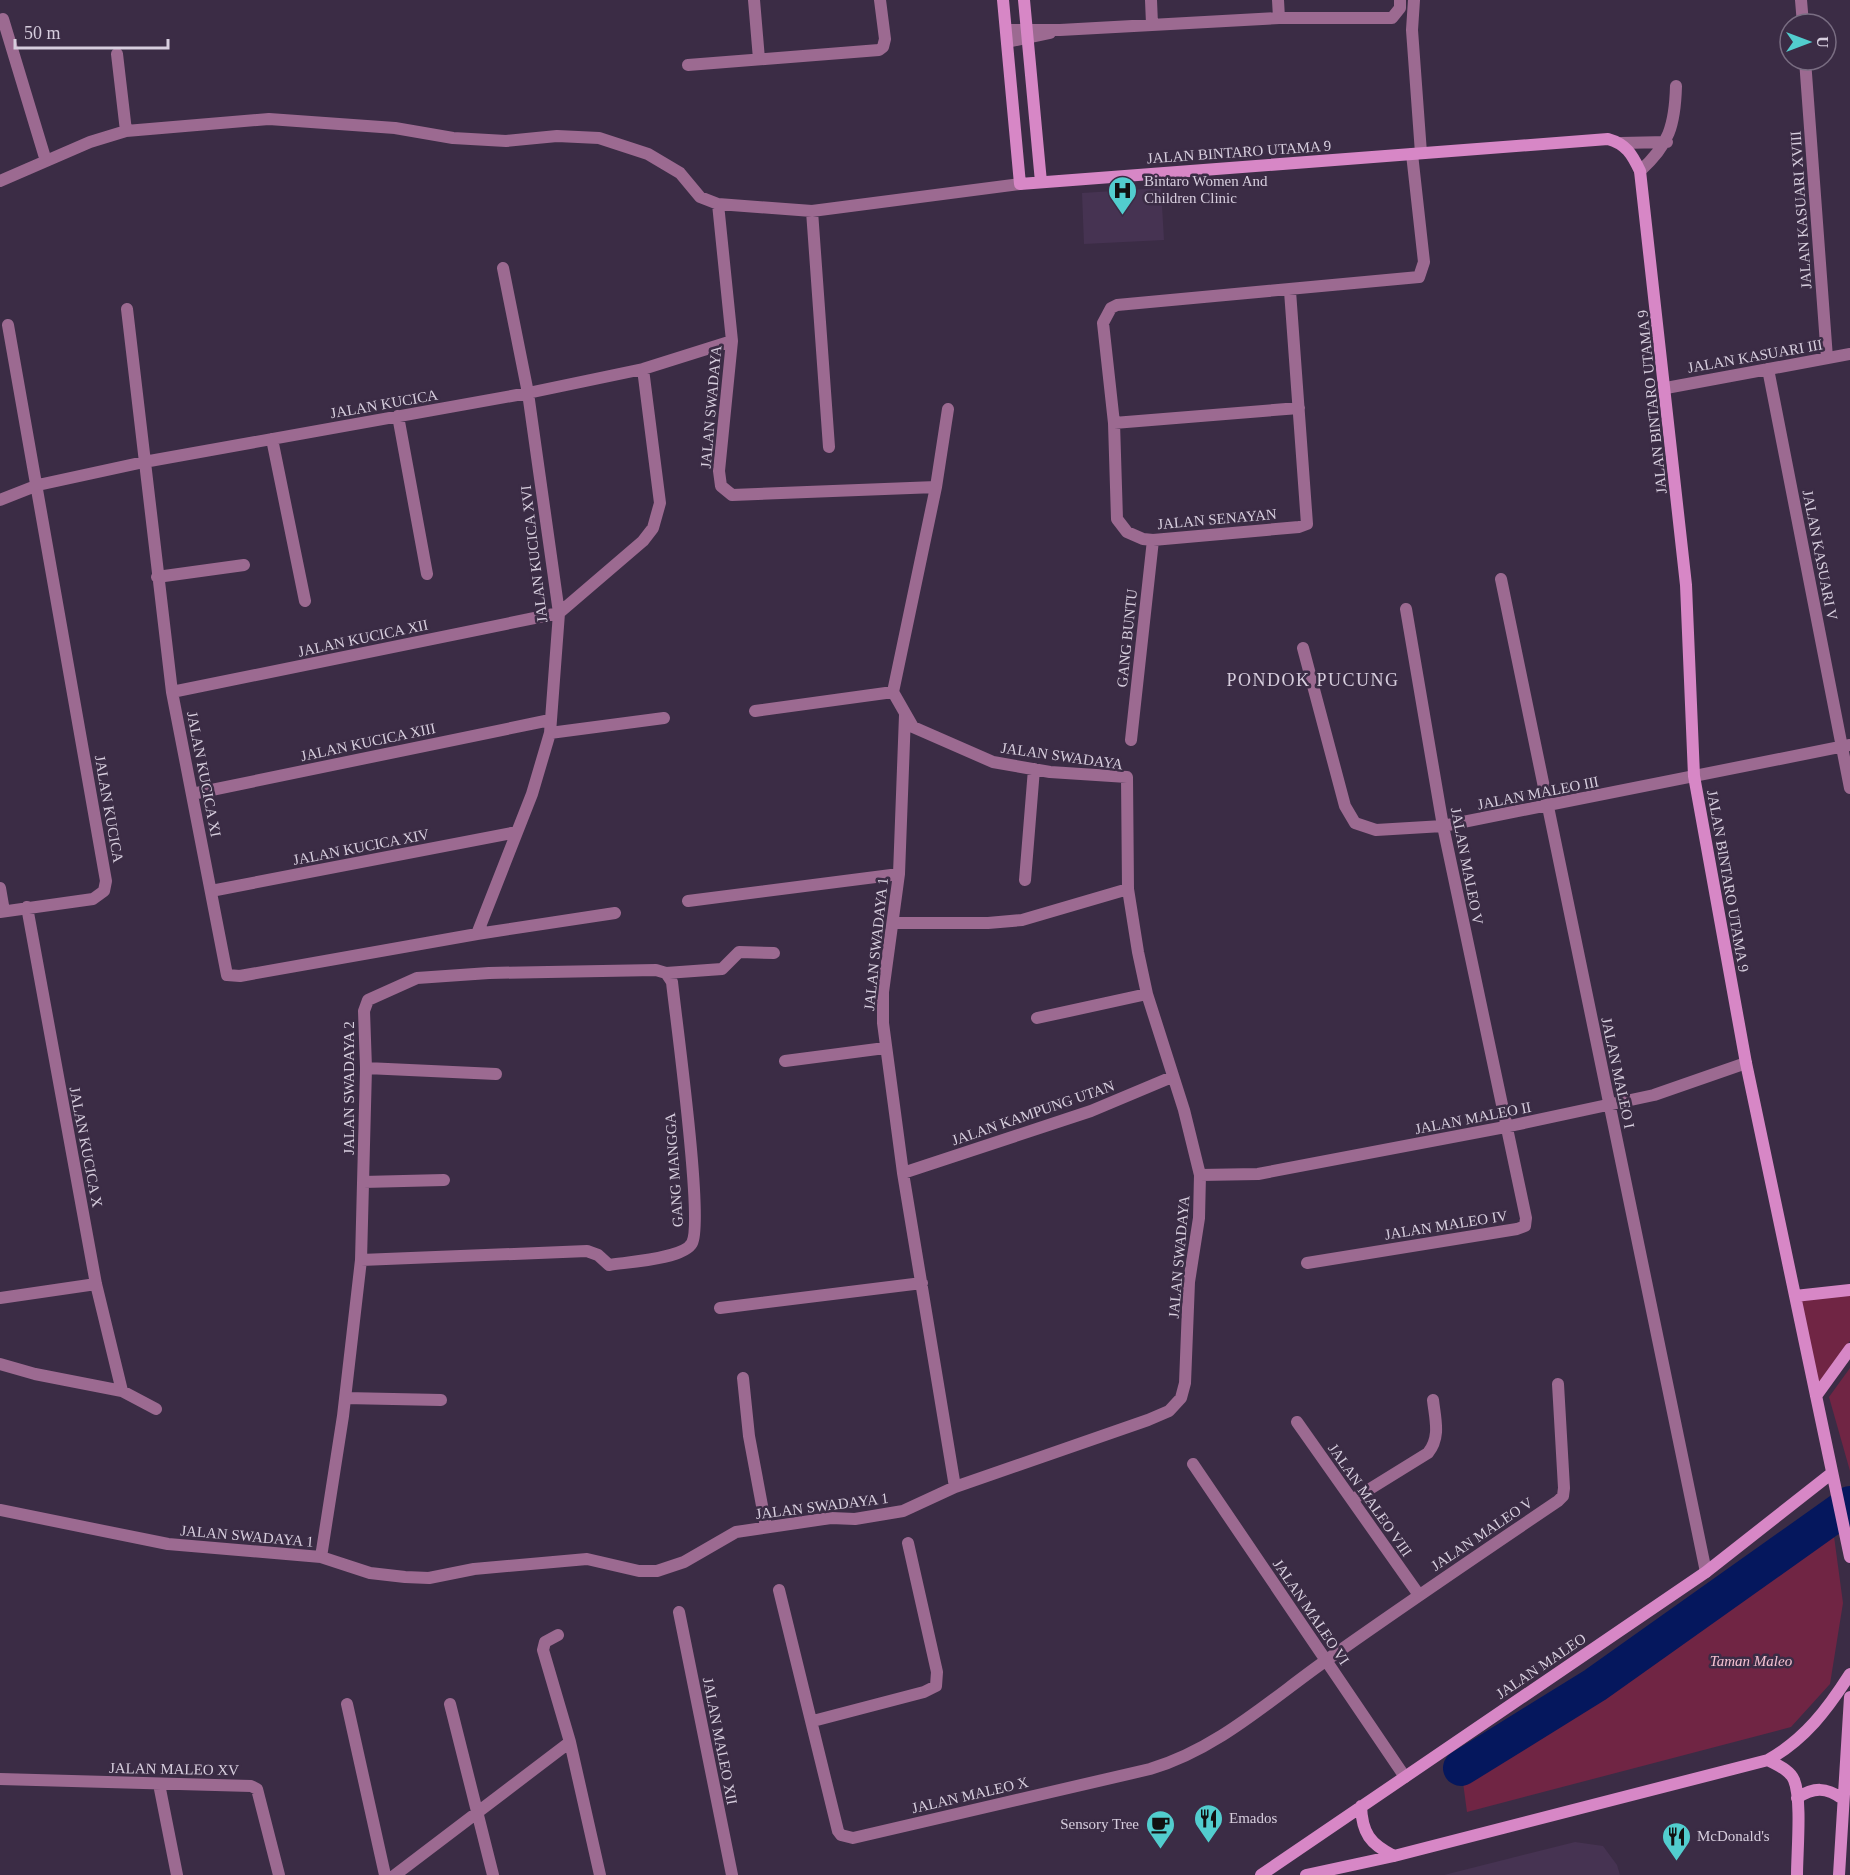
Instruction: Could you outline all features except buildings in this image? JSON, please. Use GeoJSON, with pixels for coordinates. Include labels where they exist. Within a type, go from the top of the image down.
{"type":"FeatureCollection","features":[{"type":"Feature","properties":{"kind":"street"},"geometry":{"type":"LineString","coordinates":[[754,0],[759,59]]}},
{"type":"Feature","properties":{"kind":"street"},"geometry":{"type":"LineString","coordinates":[[688,64],[879,50],[883,47],[885,39],[880,0]]}},
{"type":"Feature","properties":{"kind":"street"},"geometry":{"type":"LineString","coordinates":[[1003,0],[1020,184]]}},
{"type":"Feature","properties":{"kind":"street"},"geometry":{"type":"LineString","coordinates":[[1024,0],[1041,182]]}},
{"type":"Feature","properties":{"kind":"street"},"geometry":{"type":"LineString","coordinates":[[1151,0],[1152,24]]}},
{"type":"Feature","properties":{"kind":"street"},"geometry":{"type":"LineString","coordinates":[[1278,0],[1279,18]]}},
{"type":"Feature","properties":{"kind":"street"},"geometry":{"type":"LineString","coordinates":[[1007,36],[1060,30],[1279,18],[1392,18],[1400,8],[1400,0]]}},
{"type":"Feature","properties":{"kind":"street"},"geometry":{"type":"LineString","coordinates":[[1414,0],[1412,30],[1416,153]]}},
{"type":"Feature","properties":{"kind":"street"},"geometry":{"type":"LineString","coordinates":[[3,19],[46,161]]}},
{"type":"Feature","properties":{"kind":"street"},"geometry":{"type":"LineString","coordinates":[[117,54],[126,131]]}},
{"type":"Feature","properties":{"kind":"street","name":"JALAN KASUARI XVIII"},"geometry":{"type":"LineString","coordinates":[[1806,72],[1827,358]]}},
{"type":"Feature","properties":{"kind":"street"},"geometry":{"type":"LineString","coordinates":[[1640,171],[1667,142],[1676,105],[1676,86]]}},
{"type":"Feature","properties":{"kind":"street"},"geometry":{"type":"LineString","coordinates":[[0,181],[90,142],[126,131],[269,119],[395,128],[453,138],[506,141],[557,136],[599,138],[648,154],[680,173],[700,197],[718,204]]}},
{"type":"Feature","properties":{"kind":"street","name":"JALAN BINTARO UTAMA 9"},"geometry":{"type":"LineString","coordinates":[[718,204],[812,211],[1041,182],[1608,139],[1622,143],[1633,155],[1640,171],[1666,388],[1686,585],[1694,776],[1746,1063],[1850,1552]]}},
{"type":"Feature","properties":{"kind":"street"},"geometry":{"type":"LineString","coordinates":[[1622,143],[1667,142]]}},
{"type":"Feature","properties":{"kind":"street","name":"JALAN SENAYAN"},"geometry":{"type":"LineString","coordinates":[[1290,291],[1307,524],[1299,527],[1154,540],[1143,539],[1127,532],[1117,519],[1114,423],[1103,323],[1111,308],[1117,305],[1290,291],[1419,277],[1424,262],[1416,153]]}},
{"type":"Feature","properties":{"kind":"street","name":"JALAN SWADAYA"},"geometry":{"type":"LineString","coordinates":[[718,204],[732,340],[719,471],[721,486],[732,495],[936,487]]}},
{"type":"Feature","properties":{"kind":"street"},"geometry":{"type":"LineString","coordinates":[[812,211],[829,447]]}},
{"type":"Feature","properties":{"kind":"street","name":"JALAN KUCICA XVI"},"geometry":{"type":"LineString","coordinates":[[477,934],[532,794],[550,733],[559,613],[528,393],[503,268]]}},
{"type":"Feature","properties":{"kind":"street","name":"JALAN KUCICA XI"},"geometry":{"type":"LineString","coordinates":[[127,309],[172,692],[227,975],[240,976],[477,934]]}},
{"type":"Feature","properties":{"kind":"street","name":"JALAN KUCICA"},"geometry":{"type":"LineString","coordinates":[[2,911],[93,899],[104,891],[106,881],[8,325]]}},
{"type":"Feature","properties":{"kind":"street","name":"JALAN KUCICA"},"geometry":{"type":"LineString","coordinates":[[0,500],[38,485],[144,462],[528,393],[643,369],[732,340]]}},
{"type":"Feature","properties":{"kind":"street","name":"JALAN KASUARI III"},"geometry":{"type":"LineString","coordinates":[[1666,388],[1850,354]]}},
{"type":"Feature","properties":{"kind":"street"},"geometry":{"type":"LineString","coordinates":[[559,613],[643,541],[657,516],[660,489],[643,369]]}},
{"type":"Feature","properties":{"kind":"street","name":"JALAN KASUARI V"},"geometry":{"type":"LineString","coordinates":[[1768,369],[1846,745],[1850,788]]}},
{"type":"Feature","properties":{"kind":"street"},"geometry":{"type":"LineString","coordinates":[[1114,423],[1299,408]]}},
{"type":"Feature","properties":{"kind":"street"},"geometry":{"type":"LineString","coordinates":[[755,711],[893,692],[936,487],[948,410]]}},
{"type":"Feature","properties":{"kind":"street"},"geometry":{"type":"LineString","coordinates":[[398,416],[427,574]]}},
{"type":"Feature","properties":{"kind":"street"},"geometry":{"type":"LineString","coordinates":[[272,439],[304,601]]}},
{"type":"Feature","properties":{"kind":"street","name":"GANG BUNTU"},"geometry":{"type":"LineString","coordinates":[[1131,740],[1154,540]]}},
{"type":"Feature","properties":{"kind":"street"},"geometry":{"type":"LineString","coordinates":[[157,577],[244,565]]}},
{"type":"Feature","properties":{"kind":"street","name":"JALAN MALEO I"},"geometry":{"type":"LineString","coordinates":[[1501,579],[1706,1572]]}},
{"type":"Feature","properties":{"kind":"street","name":"JALAN MALEO V"},"geometry":{"type":"LineString","coordinates":[[1406,609],[1443,826],[1505,1128]]}},
{"type":"Feature","properties":{"kind":"street","name":"JALAN KUCICA XII"},"geometry":{"type":"LineString","coordinates":[[172,692],[559,613]]}},
{"type":"Feature","properties":{"kind":"street","name":"JALAN MALEO III"},"geometry":{"type":"LineString","coordinates":[[1303,648],[1345,807],[1355,823],[1376,830],[1443,826],[1548,807],[1846,745]]}},
{"type":"Feature","properties":{"kind":"street","name":"JALAN SWADAYA"},"geometry":{"type":"LineString","coordinates":[[893,692],[904,715],[913,727],[993,762],[1034,769],[1127,777],[1128,889],[1147,994],[1184,1110],[1200,1175],[1199,1218],[1189,1290],[1188,1354],[1181,1398],[1169,1411],[1148,1420],[955,1487]]}},
{"type":"Feature","properties":{"kind":"street","name":"JALAN SWADAYA 1"},"geometry":{"type":"LineString","coordinates":[[0,1510],[168,1544],[321,1557],[370,1573],[429,1578],[474,1569],[587,1559],[639,1571],[657,1571],[684,1562],[736,1532],[831,1518],[855,1519],[882,1516],[903,1511],[955,1487],[903,1173],[885,1048],[883,992],[899,874],[904,715]]}},
{"type":"Feature","properties":{"kind":"street"},"geometry":{"type":"LineString","coordinates":[[550,733],[664,718]]}},
{"type":"Feature","properties":{"kind":"street","name":"JALAN KUCICA XIII"},"geometry":{"type":"LineString","coordinates":[[192,794],[550,720]]}},
{"type":"Feature","properties":{"kind":"street"},"geometry":{"type":"LineString","coordinates":[[1025,880],[1034,769]]}},
{"type":"Feature","properties":{"kind":"street","name":"JALAN KUCICA XIV"},"geometry":{"type":"LineString","coordinates":[[211,891],[517,832]]}},
{"type":"Feature","properties":{"kind":"street"},"geometry":{"type":"LineString","coordinates":[[688,902],[899,874]]}},
{"type":"Feature","properties":{"kind":"street"},"geometry":{"type":"LineString","coordinates":[[0,888],[2,911]]}},
{"type":"Feature","properties":{"kind":"street"},"geometry":{"type":"LineString","coordinates":[[893,923],[988,923],[1022,920],[1128,889]]}},
{"type":"Feature","properties":{"kind":"street","name":"JALAN KUCICA X"},"geometry":{"type":"LineString","coordinates":[[27,907],[96,1284],[122,1391]]}},
{"type":"Feature","properties":{"kind":"street"},"geometry":{"type":"LineString","coordinates":[[477,934],[615,913]]}},
{"type":"Feature","properties":{"kind":"street","name":"JALAN SWADAYA 2"},"geometry":{"type":"LineString","coordinates":[[321,1557],[345,1398],[361,1260],[366,1068],[364,1011],[368,1000],[417,978],[489,973],[656,970],[666,973],[722,969],[739,952],[774,953]]}},
{"type":"Feature","properties":{"kind":"street","name":"GANG MANGGA"},"geometry":{"type":"LineString","coordinates":[[361,1260],[587,1251],[598,1255],[609,1265],[682,1253],[692,1244],[694,1230],[692,1175],[672,981],[666,973]]}},
{"type":"Feature","properties":{"kind":"street"},"geometry":{"type":"LineString","coordinates":[[1037,1018],[1147,994]]}},
{"type":"Feature","properties":{"kind":"street"},"geometry":{"type":"LineString","coordinates":[[785,1061],[885,1048]]}},
{"type":"Feature","properties":{"kind":"street","name":"JALAN MALEO II"},"geometry":{"type":"LineString","coordinates":[[1200,1175],[1258,1174],[1505,1128],[1654,1095],[1746,1063]]}},
{"type":"Feature","properties":{"kind":"street"},"geometry":{"type":"LineString","coordinates":[[366,1068],[496,1074]]}},
{"type":"Feature","properties":{"kind":"street","name":"JALAN KAMPUNG UTAN"},"geometry":{"type":"LineString","coordinates":[[903,1173],[1091,1111],[1172,1077]]}},
{"type":"Feature","properties":{"kind":"street","name":"JALAN MALEO IV"},"geometry":{"type":"LineString","coordinates":[[1307,1263],[1525,1226],[1526,1218],[1505,1128]]}},
{"type":"Feature","properties":{"kind":"street"},"geometry":{"type":"LineString","coordinates":[[363,1182],[444,1179]]}},
{"type":"Feature","properties":{"kind":"street"},"geometry":{"type":"LineString","coordinates":[[720,1308],[922,1283]]}},
{"type":"Feature","properties":{"kind":"street"},"geometry":{"type":"LineString","coordinates":[[0,1298],[96,1284]]}},
{"type":"Feature","properties":{"kind":"street"},"geometry":{"type":"LineString","coordinates":[[1795,1296],[1850,1290]]}},
{"type":"Feature","properties":{"kind":"street"},"geometry":{"type":"LineString","coordinates":[[1816,1396],[1850,1349]]}},
{"type":"Feature","properties":{"kind":"street"},"geometry":{"type":"LineString","coordinates":[[0,1364],[35,1374],[122,1391],[156,1409]]}},
{"type":"Feature","properties":{"kind":"street"},"geometry":{"type":"LineString","coordinates":[[743,1377],[748,1436],[766,1527]]}},
{"type":"Feature","properties":{"kind":"street","name":"JALAN MALEO V"},"geometry":{"type":"LineString","coordinates":[[1326,1660],[1563,1496],[1558,1384]]}},
{"type":"Feature","properties":{"kind":"street"},"geometry":{"type":"LineString","coordinates":[[345,1398],[441,1400]]}},
{"type":"Feature","properties":{"kind":"street"},"geometry":{"type":"LineString","coordinates":[[1352,1500],[1428,1452],[1433,1446],[1437,1439],[1433,1400]]}},
{"type":"Feature","properties":{"kind":"street","name":"JALAN MALEO VIII"},"geometry":{"type":"LineString","coordinates":[[1297,1422],[1419,1595]]}},
{"type":"Feature","properties":{"kind":"street","name":"JALAN MALEO VI"},"geometry":{"type":"LineString","coordinates":[[1193,1464],[1405,1777]]}},
{"type":"Feature","properties":{"kind":"street","name":"JALAN MALEO"},"geometry":{"type":"LineString","coordinates":[[1261,1875],[1706,1572],[1832,1473]]}},
{"type":"Feature","properties":{"kind":"street"},"geometry":{"type":"LineString","coordinates":[[813,1721],[924,1692],[936,1686],[937,1672],[908,1543]]}},
{"type":"Feature","properties":{"kind":"street","name":"JALAN MALEO X"},"geometry":{"type":"LineString","coordinates":[[779,1590],[813,1721],[838,1831],[841,1835],[853,1838],[1178,1761],[1212,1742],[1326,1660]]}},
{"type":"Feature","properties":{"kind":"street","name":"JALAN MALEO XII"},"geometry":{"type":"LineString","coordinates":[[679,1612],[732,1875]]}},
{"type":"Feature","properties":{"kind":"street"},"geometry":{"type":"LineString","coordinates":[[558,1635],[545,1642],[543,1650],[570,1742],[600,1875]]}},
{"type":"Feature","properties":{"kind":"street"},"geometry":{"type":"LineString","coordinates":[[1306,1875],[1394,1856],[1768,1760],[1791,1747],[1809,1730],[1828,1708],[1850,1674]]}},
{"type":"Feature","properties":{"kind":"street"},"geometry":{"type":"LineString","coordinates":[[1839,1875],[1850,1697]]}},
{"type":"Feature","properties":{"kind":"street"},"geometry":{"type":"LineString","coordinates":[[347,1704],[385,1875]]}},
{"type":"Feature","properties":{"kind":"street"},"geometry":{"type":"LineString","coordinates":[[450,1704],[493,1875]]}},
{"type":"Feature","properties":{"kind":"street"},"geometry":{"type":"LineString","coordinates":[[395,1875],[570,1742]]}},
{"type":"Feature","properties":{"kind":"street"},"geometry":{"type":"LineString","coordinates":[[1768,1760],[1786,1770],[1794,1779],[1797,1798],[1797,1875]]}},
{"type":"Feature","properties":{"kind":"street","name":"JALAN MALEO XV"},"geometry":{"type":"LineString","coordinates":[[0,1779],[242,1784],[257,1789],[279,1875]]}},
{"type":"Feature","properties":{"kind":"street"},"geometry":{"type":"LineString","coordinates":[[159,1784],[177,1875]]}},
{"type":"Feature","properties":{"kind":"street"},"geometry":{"type":"LineString","coordinates":[[1797,1798],[1818,1788],[1831,1791],[1843,1798]]}},
{"type":"Feature","properties":{"kind":"street"},"geometry":{"type":"LineString","coordinates":[[1361,1806],[1362,1824],[1367,1838],[1376,1847],[1394,1856]]}},
{"type":"Feature","properties":{"kind":"shaded area","name":"Bintaro Women And Children Clinic"},"geometry":{"type":"Polygon","coordinates":[[[1161,188],[1164,240],[1084,244],[1082,193],[1161,188]]]}},
{"type":"Feature","properties":{"kind":"shaded area"},"geometry":{"type":"Polygon","coordinates":[[[1575,1842],[1603,1846],[1617,1865],[1620,1875],[1444,1875],[1575,1842]]]}},
{"type":"Feature","properties":{"kind":"green space"},"geometry":{"type":"Polygon","coordinates":[[[1850,1290],[1850,1341],[1813,1391],[1795,1299],[1850,1290]]]}},
{"type":"Feature","properties":{"kind":"green space"},"geometry":{"type":"Polygon","coordinates":[[[1850,1368],[1850,1471],[1829,1397],[1850,1368]]]}},
{"type":"Feature","properties":{"kind":"green space","name":"Taman Maleo"},"geometry":{"type":"Polygon","coordinates":[[[1831,1514],[1843,1603],[1830,1684],[1791,1727],[1467,1812],[1461,1768],[1788,1548],[1831,1514]]]}},
{"type":"Feature","properties":{"kind":"waterway"},"geometry":{"type":"LineString","coordinates":[[1461,1768],[1595,1685],[1850,1504]]}},
{"type":"Feature","properties":{"kind":"place","name":"Bintaro Women And Children Clinic"},"geometry":{"type":"Point","coordinates":[1123,216]}},
{"type":"Feature","properties":{"kind":"place","name":"Emados"},"geometry":{"type":"Point","coordinates":[1208,1844]}},
{"type":"Feature","properties":{"kind":"place","name":"Sensory Tree"},"geometry":{"type":"Point","coordinates":[1160,1850]}},
{"type":"Feature","properties":{"kind":"place","name":"McDonald's"},"geometry":{"type":"Point","coordinates":[1676,1862]}},
{"type":"Feature","properties":{"kind":"district","name":"PONDOK PUCUNG"},"geometry":{"type":"Point","coordinates":[1313,680]}}]}
